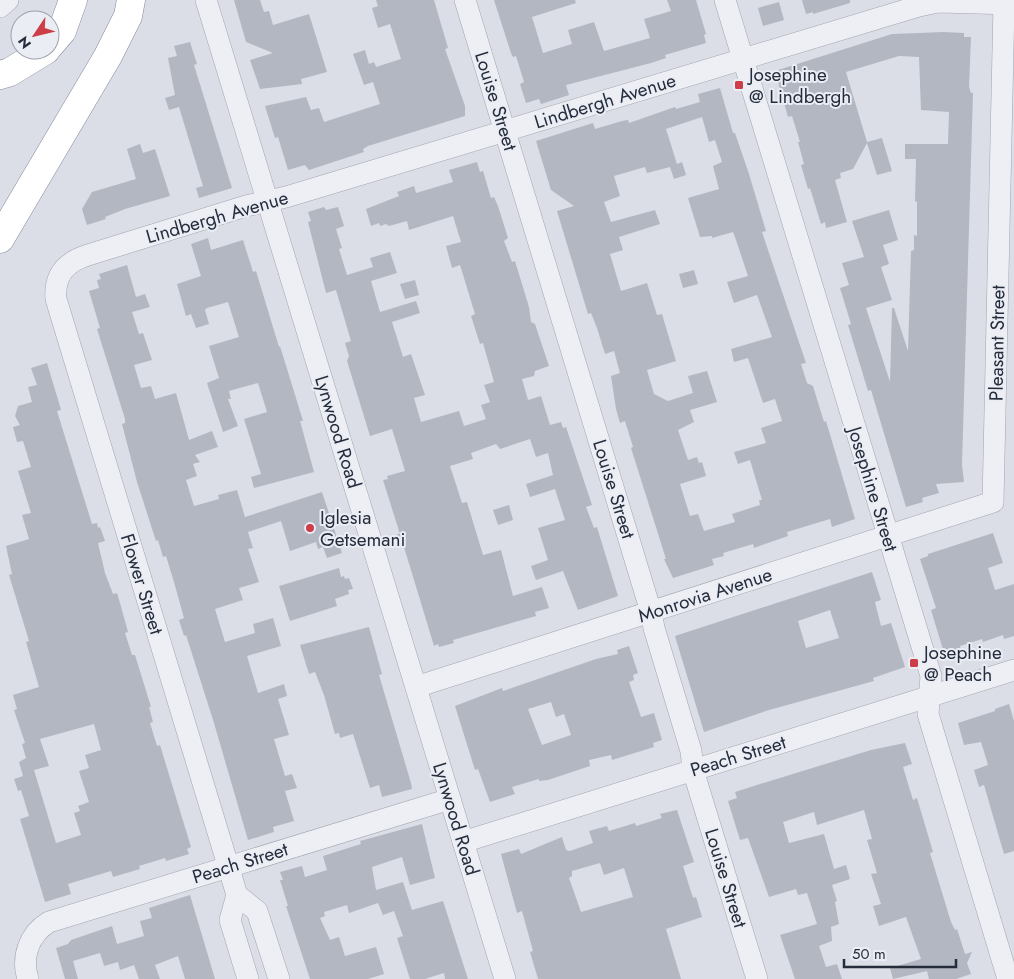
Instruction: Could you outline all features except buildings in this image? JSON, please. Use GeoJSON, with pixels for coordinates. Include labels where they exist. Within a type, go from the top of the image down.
{"type":"FeatureCollection","features":[{"type":"Feature","properties":{"kind":"highway"},"geometry":{"type":"LineString","coordinates":[[60,33],[73,0]]}},
{"type":"Feature","properties":{"kind":"highway"},"geometry":{"type":"LineString","coordinates":[[0,239],[108,56],[128,16],[131,0]]}},
{"type":"Feature","properties":{"kind":"highway"},"geometry":{"type":"LineString","coordinates":[[0,75],[10,72],[30,60]]}},
{"type":"Feature","properties":{"kind":"street"},"geometry":{"type":"LineString","coordinates":[[0,7],[8,0]]}},
{"type":"Feature","properties":{"kind":"street","name":"Lynwood Road"},"geometry":{"type":"LineString","coordinates":[[206,0],[504,979]]}},
{"type":"Feature","properties":{"kind":"street","name":"Louise Street"},"geometry":{"type":"LineString","coordinates":[[465,0],[651,612],[654,628],[691,751],[693,770],[757,979]]}},
{"type":"Feature","properties":{"kind":"street","name":"Josephine Street"},"geometry":{"type":"LineString","coordinates":[[725,0],[931,676],[928,714],[1008,979]]}},
{"type":"Feature","properties":{"kind":"street","name":"Lindbergh Avenue"},"geometry":{"type":"LineString","coordinates":[[61,273],[69,264],[79,258],[925,4],[938,2],[1009,4]]}},
{"type":"Feature","properties":{"kind":"street","name":"Pleasant Street"},"geometry":{"type":"LineString","coordinates":[[993,502],[1009,4]]}},
{"type":"Feature","properties":{"kind":"street","name":"Flower Street"},"geometry":{"type":"LineString","coordinates":[[61,273],[57,286],[56,300],[237,895]]}},
{"type":"Feature","properties":{"kind":"street","name":"Monrovia Avenue"},"geometry":{"type":"LineString","coordinates":[[416,688],[993,502]]}},
{"type":"Feature","properties":{"kind":"street","name":"Peach Street"},"geometry":{"type":"LineString","coordinates":[[463,842],[1014,670]]}},
{"type":"Feature","properties":{"kind":"street","name":"Peach Street"},"geometry":{"type":"LineString","coordinates":[[28,979],[26,953],[34,934],[43,925],[55,919],[450,799]]}},
{"type":"Feature","properties":{"kind":"street"},"geometry":{"type":"LineString","coordinates":[[248,979],[230,920],[237,895],[257,911],[279,979]]}},
{"type":"Feature","properties":{"kind":"place","name":"Josephine @ Lindbergh"},"geometry":{"type":"Point","coordinates":[739,85]}},
{"type":"Feature","properties":{"kind":"place","name":"Iglesia Getsemani"},"geometry":{"type":"Point","coordinates":[310,528]}},
{"type":"Feature","properties":{"kind":"place","name":"Josephine @ Peach"},"geometry":{"type":"Point","coordinates":[914,663]}}]}
